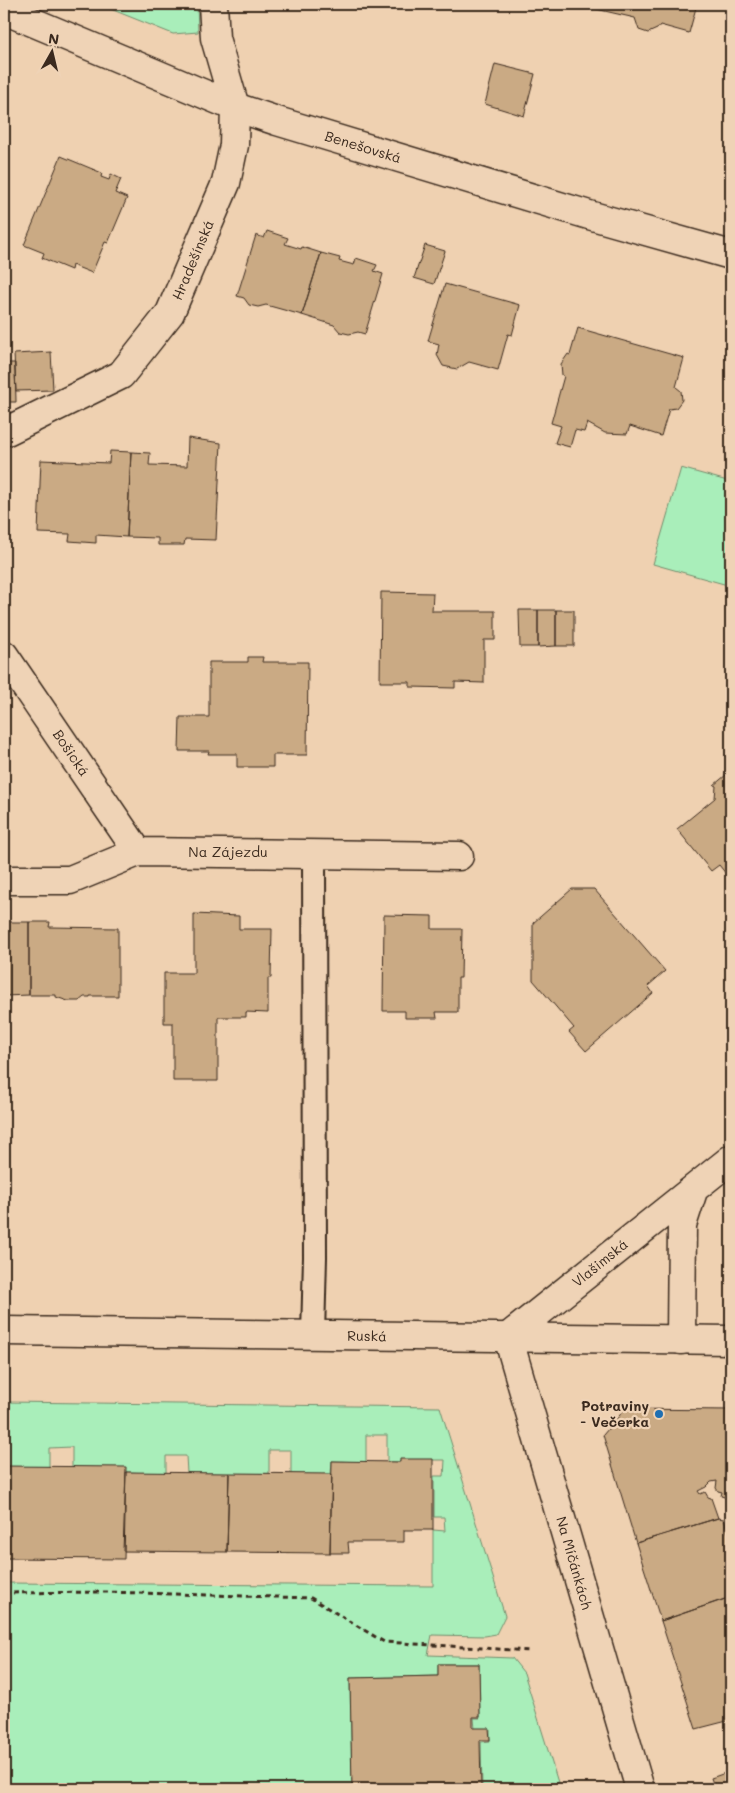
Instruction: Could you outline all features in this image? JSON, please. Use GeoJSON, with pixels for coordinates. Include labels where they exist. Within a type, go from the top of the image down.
{"type":"FeatureCollection","features":[{"type":"Feature","properties":{"kind":"street","name":"Hradešínská"},"geometry":{"type":"LineString","coordinates":[[4,432],[121,376],[170,313],[226,183],[234,145],[234,107],[215,38],[213,4]]}},
{"type":"Feature","properties":{"kind":"street","name":"Benešovská"},"geometry":{"type":"LineString","coordinates":[[4,10],[234,107],[580,212],[731,255]]}},
{"type":"Feature","properties":{"kind":"street","name":"Bošická"},"geometry":{"type":"LineString","coordinates":[[4,655],[138,852]]}},
{"type":"Feature","properties":{"kind":"street","name":"Na Zájezdu"},"geometry":{"type":"LineString","coordinates":[[4,880],[70,880],[138,852],[459,856]]}},
{"type":"Feature","properties":{"kind":"street","name":"Vlašimská"},"geometry":{"type":"LineString","coordinates":[[508,1337],[731,1159]]}},
{"type":"Feature","properties":{"kind":"street"},"geometry":{"type":"LineString","coordinates":[[681,1340],[682,1224],[693,1191]]}},
{"type":"Feature","properties":{"kind":"street","name":"Ruská"},"geometry":{"type":"LineString","coordinates":[[4,1331],[731,1340]]}},
{"type":"Feature","properties":{"kind":"street","name":"Na Míčánkách"},"geometry":{"type":"LineString","coordinates":[[508,1337],[640,1789]]}},
{"type":"Feature","properties":{"kind":"lane"},"geometry":{"type":"LineString","coordinates":[[313,1335],[315,1257],[314,853]]}},
{"type":"Feature","properties":{"kind":"path"},"geometry":{"type":"LineString","coordinates":[[4,1593],[105,1592],[310,1598],[384,1642],[530,1651]]}},
{"type":"Feature","properties":{"kind":"green space"},"geometry":{"type":"Polygon","coordinates":[[[98,4],[197,4],[198,32],[173,34],[98,4]]]}},
{"type":"Feature","properties":{"kind":"green space"},"geometry":{"type":"Polygon","coordinates":[[[681,468],[731,482],[731,586],[653,564],[681,468]]]}},
{"type":"Feature","properties":{"kind":"green space"},"geometry":{"type":"Polygon","coordinates":[[[4,1402],[440,1407],[505,1616],[496,1634],[485,1636],[432,1635],[428,1655],[512,1658],[524,1673],[560,1789],[482,1789],[481,1742],[490,1741],[490,1729],[475,1729],[474,1718],[480,1718],[479,1664],[438,1664],[438,1676],[350,1678],[352,1789],[4,1789],[4,1583],[433,1586],[433,1530],[445,1531],[444,1517],[434,1517],[434,1476],[444,1476],[445,1460],[387,1462],[387,1435],[366,1435],[366,1462],[332,1461],[331,1475],[291,1475],[291,1450],[269,1450],[269,1474],[187,1473],[186,1456],[166,1456],[166,1474],[72,1469],[72,1447],[49,1448],[49,1468],[4,1467],[4,1402]]]}},
{"type":"Feature","properties":{"kind":"building"},"geometry":{"type":"Polygon","coordinates":[[[597,4],[697,4],[689,33],[660,25],[657,29],[648,33],[639,30],[635,18],[596,9],[597,4]]]}},
{"type":"Feature","properties":{"kind":"building"},"geometry":{"type":"Polygon","coordinates":[[[495,64],[535,74],[524,116],[485,104],[495,64]]]}},
{"type":"Feature","properties":{"kind":"building"},"geometry":{"type":"Polygon","coordinates":[[[61,156],[102,173],[101,177],[109,180],[111,174],[121,179],[115,193],[127,198],[108,243],[105,242],[92,273],[72,265],[71,270],[42,258],[44,253],[24,245],[61,156]]]}},
{"type":"Feature","properties":{"kind":"building"},"geometry":{"type":"Polygon","coordinates":[[[267,231],[288,238],[285,244],[321,253],[302,315],[266,305],[258,307],[249,305],[244,298],[237,296],[256,235],[264,238],[267,231]]]}},
{"type":"Feature","properties":{"kind":"building"},"geometry":{"type":"Polygon","coordinates":[[[425,245],[445,251],[434,284],[414,278],[425,245]]]}},
{"type":"Feature","properties":{"kind":"building"},"geometry":{"type":"Polygon","coordinates":[[[321,253],[340,258],[339,261],[354,265],[356,258],[377,265],[374,271],[383,274],[365,334],[340,332],[334,325],[302,315],[321,253]]]}},
{"type":"Feature","properties":{"kind":"building"},"geometry":{"type":"Polygon","coordinates":[[[445,284],[520,305],[512,335],[508,334],[498,370],[469,362],[457,369],[443,366],[437,355],[439,344],[428,341],[445,284]]]}},
{"type":"Feature","properties":{"kind":"building"},"geometry":{"type":"Polygon","coordinates":[[[578,328],[684,358],[676,387],[681,391],[682,400],[676,408],[669,409],[661,436],[630,426],[627,434],[605,433],[587,423],[584,432],[575,430],[570,447],[555,443],[561,426],[551,423],[564,376],[562,375],[561,364],[568,354],[570,355],[578,328]]]}},
{"type":"Feature","properties":{"kind":"building"},"geometry":{"type":"Polygon","coordinates":[[[51,352],[53,390],[16,391],[14,354],[51,352]]]}},
{"type":"Feature","properties":{"kind":"building"},"geometry":{"type":"Polygon","coordinates":[[[4,363],[15,363],[16,402],[4,402],[4,363]]]}},
{"type":"Feature","properties":{"kind":"building"},"geometry":{"type":"Polygon","coordinates":[[[188,438],[221,443],[216,540],[185,539],[184,545],[158,545],[158,538],[127,537],[131,452],[150,453],[149,465],[187,466],[188,438]]]}},
{"type":"Feature","properties":{"kind":"building"},"geometry":{"type":"Polygon","coordinates":[[[110,451],[131,452],[127,537],[96,535],[96,543],[69,541],[70,534],[38,533],[41,460],[109,463],[110,451]]]}},
{"type":"Feature","properties":{"kind":"building"},"geometry":{"type":"Polygon","coordinates":[[[381,592],[433,593],[432,611],[495,611],[495,640],[484,640],[484,683],[455,682],[455,688],[410,687],[410,682],[380,682],[381,592]]]}},
{"type":"Feature","properties":{"kind":"building"},"geometry":{"type":"Polygon","coordinates":[[[519,610],[538,610],[538,647],[520,647],[519,610]]]}},
{"type":"Feature","properties":{"kind":"building"},"geometry":{"type":"Polygon","coordinates":[[[538,610],[556,610],[556,646],[538,647],[538,610]]]}},
{"type":"Feature","properties":{"kind":"building"},"geometry":{"type":"Polygon","coordinates":[[[556,610],[574,610],[574,646],[556,646],[556,610]]]}},
{"type":"Feature","properties":{"kind":"building"},"geometry":{"type":"Polygon","coordinates":[[[248,657],[263,657],[262,662],[308,662],[307,755],[273,755],[273,767],[237,767],[237,754],[208,754],[209,751],[179,751],[180,717],[209,717],[209,662],[248,662],[248,657]]]}},
{"type":"Feature","properties":{"kind":"building"},"geometry":{"type":"Polygon","coordinates":[[[726,775],[731,777],[731,880],[719,865],[711,871],[677,829],[715,798],[716,786],[714,785],[726,775]]]}},
{"type":"Feature","properties":{"kind":"building"},"geometry":{"type":"Polygon","coordinates":[[[572,889],[594,889],[665,971],[648,986],[653,993],[586,1051],[569,1032],[574,1028],[533,980],[533,923],[572,889]]]}},
{"type":"Feature","properties":{"kind":"building"},"geometry":{"type":"Polygon","coordinates":[[[194,914],[239,916],[239,929],[272,929],[271,978],[268,978],[268,1013],[246,1012],[246,1017],[218,1017],[218,1081],[173,1081],[173,1023],[164,1023],[164,973],[194,973],[194,914]]]}},
{"type":"Feature","properties":{"kind":"building"},"geometry":{"type":"Polygon","coordinates":[[[384,915],[432,916],[432,929],[462,929],[461,978],[458,978],[458,1012],[436,1012],[437,1018],[405,1018],[405,1011],[383,1011],[384,915]]]}},
{"type":"Feature","properties":{"kind":"building"},"geometry":{"type":"Polygon","coordinates":[[[8,922],[29,922],[29,995],[4,996],[4,927],[8,927],[8,922]]]}},
{"type":"Feature","properties":{"kind":"building"},"geometry":{"type":"Polygon","coordinates":[[[29,922],[50,922],[49,927],[118,928],[118,996],[90,996],[84,997],[79,1001],[68,1001],[56,997],[56,995],[29,995],[29,922]]]}},
{"type":"Feature","properties":{"kind":"building"},"geometry":{"type":"Polygon","coordinates":[[[625,1409],[731,1410],[731,1499],[721,1496],[722,1492],[716,1488],[717,1481],[711,1482],[698,1491],[700,1494],[705,1492],[711,1498],[718,1518],[636,1543],[603,1435],[625,1409]]]}},
{"type":"Feature","properties":{"kind":"building"},"geometry":{"type":"Polygon","coordinates":[[[400,1459],[433,1459],[433,1530],[404,1530],[404,1542],[348,1542],[349,1553],[330,1553],[332,1461],[400,1462],[400,1459]]]}},
{"type":"Feature","properties":{"kind":"building"},"geometry":{"type":"Polygon","coordinates":[[[4,1466],[126,1467],[124,1559],[4,1558],[4,1466]]]}},
{"type":"Feature","properties":{"kind":"building"},"geometry":{"type":"Polygon","coordinates":[[[126,1472],[229,1473],[227,1552],[123,1551],[126,1472]]]}},
{"type":"Feature","properties":{"kind":"building"},"geometry":{"type":"Polygon","coordinates":[[[229,1473],[332,1474],[330,1553],[227,1552],[229,1473]]]}},
{"type":"Feature","properties":{"kind":"building"},"geometry":{"type":"Polygon","coordinates":[[[718,1518],[724,1519],[728,1533],[731,1532],[731,1597],[661,1621],[636,1543],[718,1518]]]}},
{"type":"Feature","properties":{"kind":"building"},"geometry":{"type":"Polygon","coordinates":[[[731,1597],[731,1720],[696,1729],[661,1621],[731,1597]]]}},
{"type":"Feature","properties":{"kind":"building"},"geometry":{"type":"Polygon","coordinates":[[[438,1664],[479,1664],[480,1717],[473,1717],[473,1728],[489,1728],[490,1740],[480,1740],[481,1789],[352,1789],[350,1678],[438,1676],[438,1664]]]}},
{"type":"Feature","properties":{"kind":"building"},"geometry":{"type":"Polygon","coordinates":[[[731,1771],[731,1789],[715,1789],[711,1778],[731,1771]]]}},
{"type":"Feature","properties":{"kind":"place","name":"Potraviny - Večerka"},"geometry":{"type":"Point","coordinates":[659,1414]}}]}
